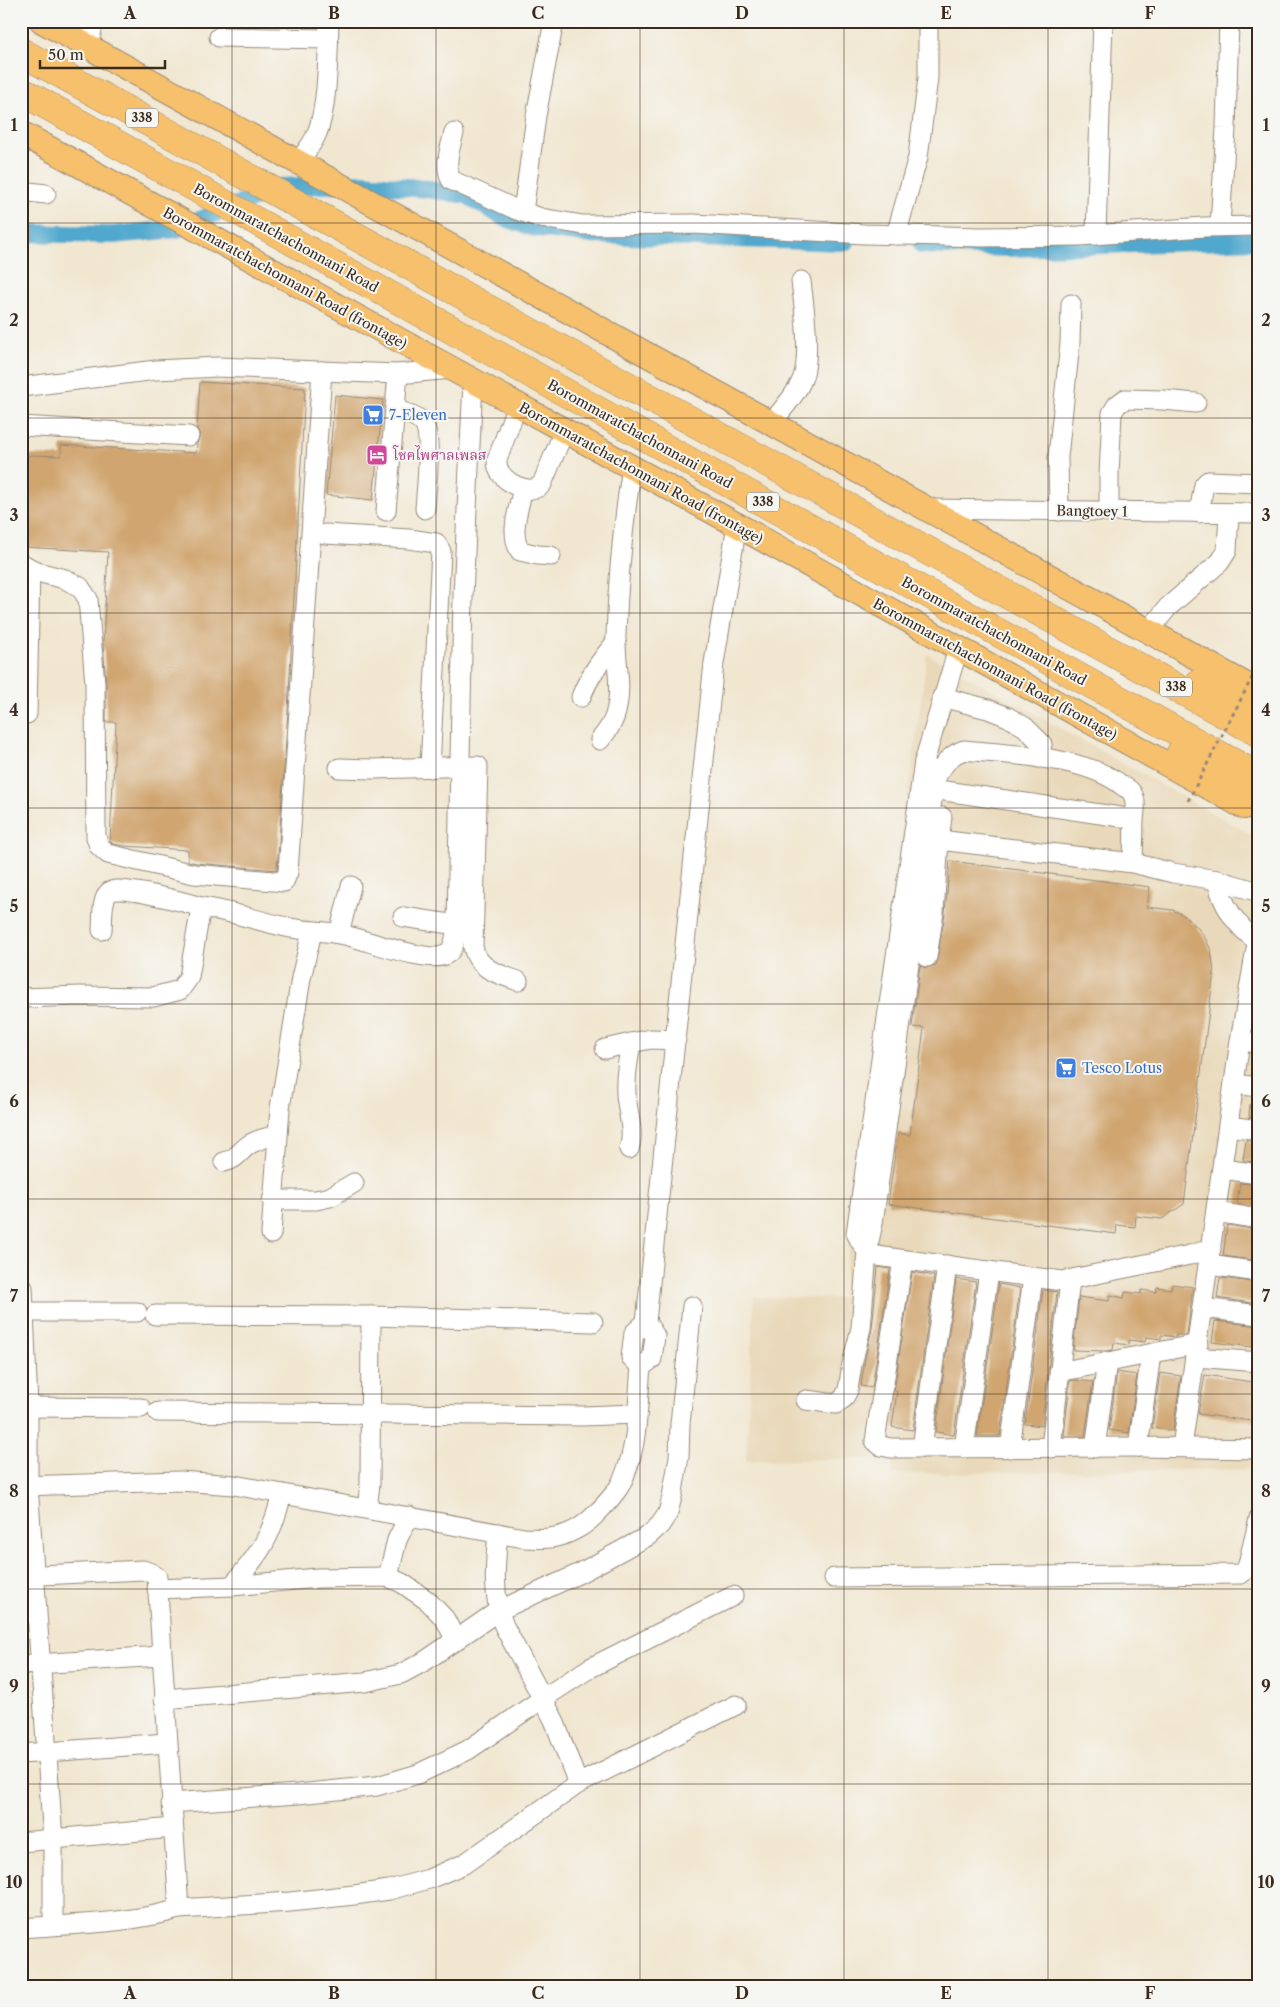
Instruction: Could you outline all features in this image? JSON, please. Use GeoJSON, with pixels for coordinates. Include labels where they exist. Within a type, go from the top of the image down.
{"type":"FeatureCollection","features":[{"type":"Feature","properties":{"kind":"highway","name":"338"},"geometry":{"type":"LineString","coordinates":[[21,52],[794,478],[1094,640],[1259,733]]}},
{"type":"Feature","properties":{"kind":"highway","name":"Borommaratchachonnani Road"},"geometry":{"type":"LineString","coordinates":[[21,91],[1259,777]]}},
{"type":"Feature","properties":{"kind":"highway"},"geometry":{"type":"LineString","coordinates":[[1094,640],[1209,686],[1259,709]]}},
{"type":"Feature","properties":{"kind":"highway"},"geometry":{"type":"LineString","coordinates":[[1098,688],[1181,752],[1259,804]]}},
{"type":"Feature","properties":{"kind":"main road","name":"338"},"geometry":{"type":"LineString","coordinates":[[42,21],[926,509],[1149,630],[1257,682]]}},
{"type":"Feature","properties":{"kind":"main road","name":"Borommaratchachonnani Road (frontage)"},"geometry":{"type":"LineString","coordinates":[[21,133],[737,525],[1259,815]]}},
{"type":"Feature","properties":{"kind":"street"},"geometry":{"type":"LineString","coordinates":[[88,47],[94,21]]}},
{"type":"Feature","properties":{"kind":"street"},"geometry":{"type":"LineString","coordinates":[[523,212],[536,116],[554,21]]}},
{"type":"Feature","properties":{"kind":"street"},"geometry":{"type":"LineString","coordinates":[[896,235],[918,157],[928,78],[928,21]]}},
{"type":"Feature","properties":{"kind":"street"},"geometry":{"type":"LineString","coordinates":[[1096,235],[1103,21]]}},
{"type":"Feature","properties":{"kind":"street"},"geometry":{"type":"LineString","coordinates":[[1220,226],[1230,21]]}},
{"type":"Feature","properties":{"kind":"street"},"geometry":{"type":"LineString","coordinates":[[219,37],[329,30],[323,114],[317,133],[301,164]]}},
{"type":"Feature","properties":{"kind":"street"},"geometry":{"type":"LineString","coordinates":[[454,134],[448,154],[450,180],[501,204],[523,212],[541,218],[583,225],[694,224],[982,238],[1096,235],[1220,226],[1259,226]]}},
{"type":"Feature","properties":{"kind":"street"},"geometry":{"type":"LineString","coordinates":[[21,191],[46,194]]}},
{"type":"Feature","properties":{"kind":"street"},"geometry":{"type":"LineString","coordinates":[[771,424],[802,381],[806,357],[806,329],[801,281]]}},
{"type":"Feature","properties":{"kind":"street"},"geometry":{"type":"LineString","coordinates":[[1059,511],[1058,457],[1070,343],[1071,304]]}},
{"type":"Feature","properties":{"kind":"street"},"geometry":{"type":"LineString","coordinates":[[21,387],[165,370],[218,367],[398,374],[451,369]]}},
{"type":"Feature","properties":{"kind":"street"},"geometry":{"type":"LineString","coordinates":[[27,714],[26,566],[65,579],[80,587],[88,599],[95,684],[96,837],[99,846],[108,854],[194,874],[284,882],[288,872],[322,371]]}},
{"type":"Feature","properties":{"kind":"street"},"geometry":{"type":"LineString","coordinates":[[386,511],[398,374]]}},
{"type":"Feature","properties":{"kind":"street"},"geometry":{"type":"LineString","coordinates":[[102,930],[105,900],[108,892],[114,889],[148,894],[312,932],[339,934],[394,949],[436,957],[446,955],[451,950],[454,945],[457,925],[462,596],[473,381]]}},
{"type":"Feature","properties":{"kind":"street"},"geometry":{"type":"LineString","coordinates":[[1110,512],[1109,475],[1112,413],[1117,405],[1125,399],[1196,403]]}},
{"type":"Feature","properties":{"kind":"street"},"geometry":{"type":"LineString","coordinates":[[517,405],[497,460],[501,474],[512,483],[523,488],[538,489],[542,484],[564,431]]}},
{"type":"Feature","properties":{"kind":"street"},"geometry":{"type":"LineString","coordinates":[[395,409],[416,417],[424,424],[429,436],[425,509]]}},
{"type":"Feature","properties":{"kind":"street"},"geometry":{"type":"LineString","coordinates":[[21,426],[189,436]]}},
{"type":"Feature","properties":{"kind":"street"},"geometry":{"type":"LineString","coordinates":[[600,740],[613,722],[618,708],[620,684],[616,642],[623,524],[632,468]]}},
{"type":"Feature","properties":{"kind":"street"},"geometry":{"type":"LineString","coordinates":[[1199,513],[1204,485],[1208,481],[1259,483]]}},
{"type":"Feature","properties":{"kind":"street"},"geometry":{"type":"LineString","coordinates":[[523,488],[515,527],[515,542],[520,551],[551,556]]}},
{"type":"Feature","properties":{"kind":"street","name":"Bangtoey 1"},"geometry":{"type":"LineString","coordinates":[[926,509],[1259,513]]}},
{"type":"Feature","properties":{"kind":"street"},"geometry":{"type":"LineString","coordinates":[[1149,630],[1168,606],[1220,562],[1227,551],[1229,513]]}},
{"type":"Feature","properties":{"kind":"street"},"geometry":{"type":"LineString","coordinates":[[25,1485],[180,1480],[234,1485],[524,1538],[551,1538],[570,1533],[590,1520],[608,1503],[620,1486],[634,1442],[641,1367],[630,1357],[634,1333],[646,1322],[714,663],[737,525]]}},
{"type":"Feature","properties":{"kind":"street"},"geometry":{"type":"LineString","coordinates":[[325,534],[409,538],[436,543],[441,551],[430,768]]}},
{"type":"Feature","properties":{"kind":"street"},"geometry":{"type":"LineString","coordinates":[[438,594],[462,596]]}},
{"type":"Feature","properties":{"kind":"street"},"geometry":{"type":"LineString","coordinates":[[581,698],[586,683],[596,667],[616,642]]}},
{"type":"Feature","properties":{"kind":"street"},"geometry":{"type":"LineString","coordinates":[[958,648],[924,762],[856,1233],[867,1252],[878,1256],[1062,1280],[1070,1280],[1190,1255],[1210,1257],[1259,1272]]}},
{"type":"Feature","properties":{"kind":"street"},"geometry":{"type":"LineString","coordinates":[[942,697],[988,709],[1025,727],[1042,744],[1039,758]]}},
{"type":"Feature","properties":{"kind":"street"},"geometry":{"type":"LineString","coordinates":[[806,1400],[836,1404],[844,1398],[848,1390],[860,1328],[867,1252],[940,784],[946,761],[954,754],[964,750],[1039,758],[1097,770],[1114,779],[1132,793],[1136,804],[1133,863]]}},
{"type":"Feature","properties":{"kind":"street"},"geometry":{"type":"LineString","coordinates":[[924,762],[940,784],[939,840],[934,912],[927,957]]}},
{"type":"Feature","properties":{"kind":"street"},"geometry":{"type":"LineString","coordinates":[[338,768],[373,770],[478,766],[473,948],[475,958],[491,971],[518,981]]}},
{"type":"Feature","properties":{"kind":"street"},"geometry":{"type":"LineString","coordinates":[[940,784],[1134,820]]}},
{"type":"Feature","properties":{"kind":"street"},"geometry":{"type":"LineString","coordinates":[[939,840],[1133,863],[1173,873],[1217,880],[1259,892]]}},
{"type":"Feature","properties":{"kind":"street"},"geometry":{"type":"LineString","coordinates":[[1182,1447],[1240,1041],[1258,936],[1245,933],[1233,917],[1219,892],[1217,880]]}},
{"type":"Feature","properties":{"kind":"street"},"geometry":{"type":"LineString","coordinates":[[339,934],[351,886]]}},
{"type":"Feature","properties":{"kind":"street"},"geometry":{"type":"LineString","coordinates":[[21,998],[80,996],[153,997],[180,990],[189,977],[201,906]]}},
{"type":"Feature","properties":{"kind":"street"},"geometry":{"type":"LineString","coordinates":[[404,917],[457,925]]}},
{"type":"Feature","properties":{"kind":"street"},"geometry":{"type":"LineString","coordinates":[[271,1234],[280,1108],[301,978],[312,932]]}},
{"type":"Feature","properties":{"kind":"street"},"geometry":{"type":"LineString","coordinates":[[605,1049],[651,1039],[676,1040]]}},
{"type":"Feature","properties":{"kind":"street"},"geometry":{"type":"LineString","coordinates":[[1240,1041],[1259,1043]]}},
{"type":"Feature","properties":{"kind":"street"},"geometry":{"type":"LineString","coordinates":[[629,1148],[631,1131],[626,1092],[626,1074],[631,1043]]}},
{"type":"Feature","properties":{"kind":"street"},"geometry":{"type":"LineString","coordinates":[[1234,1084],[1259,1087]]}},
{"type":"Feature","properties":{"kind":"street"},"geometry":{"type":"LineString","coordinates":[[1228,1126],[1259,1130]]}},
{"type":"Feature","properties":{"kind":"street"},"geometry":{"type":"LineString","coordinates":[[224,1162],[236,1158],[251,1144],[264,1137],[277,1134]]}},
{"type":"Feature","properties":{"kind":"street"},"geometry":{"type":"LineString","coordinates":[[1222,1169],[1259,1174]]}},
{"type":"Feature","properties":{"kind":"street"},"geometry":{"type":"LineString","coordinates":[[272,1200],[316,1200],[330,1197],[354,1183]]}},
{"type":"Feature","properties":{"kind":"street"},"geometry":{"type":"LineString","coordinates":[[1216,1212],[1259,1218]]}},
{"type":"Feature","properties":{"kind":"street"},"geometry":{"type":"LineString","coordinates":[[904,1260],[875,1441],[881,1446],[891,1448],[1182,1447],[1259,1449]]}},
{"type":"Feature","properties":{"kind":"street"},"geometry":{"type":"LineString","coordinates":[[922,1448],[947,1265]]}},
{"type":"Feature","properties":{"kind":"street"},"geometry":{"type":"LineString","coordinates":[[964,1448],[989,1271]]}},
{"type":"Feature","properties":{"kind":"street"},"geometry":{"type":"LineString","coordinates":[[1010,1448],[1033,1277]]}},
{"type":"Feature","properties":{"kind":"street"},"geometry":{"type":"LineString","coordinates":[[1051,1448],[1070,1280]]}},
{"type":"Feature","properties":{"kind":"street"},"geometry":{"type":"LineString","coordinates":[[21,1285],[24,1288],[24,1371],[28,1407],[25,1485],[28,1576],[40,1663],[47,1752],[53,1840],[54,1924]]}},
{"type":"Feature","properties":{"kind":"street"},"geometry":{"type":"LineString","coordinates":[[164,1699],[365,1682],[401,1674],[456,1641],[498,1611],[580,1574],[648,1536],[660,1525],[668,1513],[679,1456],[680,1424],[692,1306]]}},
{"type":"Feature","properties":{"kind":"street"},"geometry":{"type":"LineString","coordinates":[[1203,1308],[1259,1315]]}},
{"type":"Feature","properties":{"kind":"street"},"geometry":{"type":"LineString","coordinates":[[24,1312],[371,1316],[594,1322]]}},
{"type":"Feature","properties":{"kind":"street"},"geometry":{"type":"LineString","coordinates":[[367,1509],[370,1484],[371,1316]]}},
{"type":"Feature","properties":{"kind":"street"},"geometry":{"type":"LineString","coordinates":[[1059,1372],[1151,1354],[1197,1351],[1259,1362]]}},
{"type":"Feature","properties":{"kind":"street"},"geometry":{"type":"LineString","coordinates":[[1138,1447],[1151,1354]]}},
{"type":"Feature","properties":{"kind":"street"},"geometry":{"type":"LineString","coordinates":[[1096,1448],[1107,1362]]}},
{"type":"Feature","properties":{"kind":"street"},"geometry":{"type":"LineString","coordinates":[[28,1407],[371,1415],[583,1416],[636,1414]]}},
{"type":"Feature","properties":{"kind":"street"},"geometry":{"type":"LineString","coordinates":[[232,1586],[258,1556],[266,1542],[276,1520],[282,1494]]}},
{"type":"Feature","properties":{"kind":"street"},"geometry":{"type":"LineString","coordinates":[[388,1577],[397,1540],[409,1516]]}},
{"type":"Feature","properties":{"kind":"street"},"geometry":{"type":"LineString","coordinates":[[834,1578],[1242,1574],[1247,1568],[1259,1518]]}},
{"type":"Feature","properties":{"kind":"street"},"geometry":{"type":"LineString","coordinates":[[498,1533],[495,1586],[498,1611],[554,1720],[578,1784]]}},
{"type":"Feature","properties":{"kind":"street"},"geometry":{"type":"LineString","coordinates":[[28,1576],[143,1570],[157,1577],[179,1909]]}},
{"type":"Feature","properties":{"kind":"street"},"geometry":{"type":"LineString","coordinates":[[157,1589],[232,1586],[317,1578],[388,1577],[428,1601],[445,1618],[456,1641]]}},
{"type":"Feature","properties":{"kind":"street"},"geometry":{"type":"LineString","coordinates":[[172,1803],[376,1786],[410,1776],[444,1763],[468,1750],[590,1668],[733,1596]]}},
{"type":"Feature","properties":{"kind":"street"},"geometry":{"type":"LineString","coordinates":[[21,1665],[161,1656]]}},
{"type":"Feature","properties":{"kind":"street"},"geometry":{"type":"LineString","coordinates":[[21,1928],[54,1924],[85,1924],[147,1917],[179,1909],[290,1902],[354,1895],[390,1890],[429,1879],[464,1864],[578,1784],[736,1705]]}},
{"type":"Feature","properties":{"kind":"street"},"geometry":{"type":"LineString","coordinates":[[21,1754],[167,1743]]}},
{"type":"Feature","properties":{"kind":"street"},"geometry":{"type":"LineString","coordinates":[[21,1842],[173,1828]]}},
{"type":"Feature","properties":{"kind":"path"},"geometry":{"type":"LineString","coordinates":[[1188,801],[1257,682]]}},
{"type":"Feature","properties":{"kind":"shaded area","name":"Tesco Lotus"},"geometry":{"type":"Polygon","coordinates":[[[927,654],[1259,839],[1259,1469],[893,1474],[892,1458],[746,1461],[754,1297],[842,1298],[927,654]]]}},
{"type":"Feature","properties":{"kind":"building"},"geometry":{"type":"Polygon","coordinates":[[[200,382],[305,388],[288,711],[277,870],[196,863],[188,861],[188,850],[125,846],[113,844],[110,841],[116,722],[106,722],[103,642],[108,552],[22,547],[26,459],[30,455],[61,456],[61,445],[196,453],[200,436],[197,429],[200,382]]]}},
{"type":"Feature","properties":{"kind":"building"},"geometry":{"type":"Polygon","coordinates":[[[335,395],[383,400],[373,500],[326,495],[335,395]]]}},
{"type":"Feature","properties":{"kind":"building"},"geometry":{"type":"Polygon","coordinates":[[[950,861],[1150,887],[1147,907],[1173,910],[1185,916],[1205,938],[1211,950],[1214,972],[1184,1204],[1162,1219],[1136,1216],[1135,1227],[1117,1225],[1116,1234],[888,1204],[898,1133],[910,1135],[924,1028],[912,1027],[920,966],[926,968],[936,965],[945,914],[950,861]]]}},
{"type":"Feature","properties":{"kind":"building"},"geometry":{"type":"Polygon","coordinates":[[[1250,1104],[1259,1104],[1259,1119],[1249,1117],[1250,1104]]]}},
{"type":"Feature","properties":{"kind":"building"},"geometry":{"type":"Polygon","coordinates":[[[1246,1140],[1259,1141],[1259,1163],[1243,1160],[1246,1140]]]}},
{"type":"Feature","properties":{"kind":"building"},"geometry":{"type":"Polygon","coordinates":[[[1240,1183],[1259,1185],[1259,1208],[1237,1204],[1240,1183]]]}},
{"type":"Feature","properties":{"kind":"building"},"geometry":{"type":"Polygon","coordinates":[[[1227,1225],[1259,1230],[1259,1261],[1223,1256],[1227,1225]]]}},
{"type":"Feature","properties":{"kind":"building"},"geometry":{"type":"Polygon","coordinates":[[[878,1267],[890,1269],[872,1388],[861,1386],[872,1329],[878,1267]]]}},
{"type":"Feature","properties":{"kind":"building"},"geometry":{"type":"Polygon","coordinates":[[[912,1272],[934,1276],[913,1430],[892,1427],[897,1391],[894,1391],[912,1272]]]}},
{"type":"Feature","properties":{"kind":"building"},"geometry":{"type":"Polygon","coordinates":[[[1220,1278],[1259,1283],[1259,1304],[1217,1298],[1220,1278]]]}},
{"type":"Feature","properties":{"kind":"building"},"geometry":{"type":"Polygon","coordinates":[[[956,1279],[976,1282],[954,1435],[936,1432],[956,1279]]]}},
{"type":"Feature","properties":{"kind":"building"},"geometry":{"type":"Polygon","coordinates":[[[999,1284],[1020,1288],[1000,1436],[977,1436],[999,1284]]]}},
{"type":"Feature","properties":{"kind":"building"},"geometry":{"type":"Polygon","coordinates":[[[1172,1284],[1193,1287],[1187,1335],[1176,1335],[1176,1337],[1161,1335],[1161,1339],[1146,1337],[1145,1342],[1129,1340],[1129,1345],[1114,1343],[1113,1350],[1073,1350],[1079,1297],[1109,1301],[1110,1295],[1124,1298],[1125,1292],[1141,1294],[1141,1290],[1156,1292],[1157,1287],[1171,1289],[1172,1284]]]}},
{"type":"Feature","properties":{"kind":"building"},"geometry":{"type":"Polygon","coordinates":[[[1043,1290],[1057,1292],[1042,1426],[1025,1424],[1043,1290]]]}},
{"type":"Feature","properties":{"kind":"building"},"geometry":{"type":"Polygon","coordinates":[[[1215,1321],[1259,1326],[1259,1348],[1212,1342],[1215,1321]]]}},
{"type":"Feature","properties":{"kind":"building"},"geometry":{"type":"Polygon","coordinates":[[[1117,1372],[1137,1375],[1129,1433],[1109,1430],[1117,1372]]]}},
{"type":"Feature","properties":{"kind":"building"},"geometry":{"type":"Polygon","coordinates":[[[1160,1373],[1181,1376],[1173,1431],[1152,1428],[1160,1373]]]}},
{"type":"Feature","properties":{"kind":"building"},"geometry":{"type":"Polygon","coordinates":[[[1205,1375],[1259,1383],[1259,1422],[1198,1414],[1205,1375]]]}},
{"type":"Feature","properties":{"kind":"building"},"geometry":{"type":"Polygon","coordinates":[[[1070,1381],[1093,1382],[1085,1436],[1064,1436],[1070,1381]]]}},
{"type":"Feature","properties":{"kind":"waterway"},"geometry":{"type":"LineString","coordinates":[[21,233],[113,235],[177,229],[282,187],[363,183],[467,195],[503,217],[531,227],[592,235],[846,242]]}},
{"type":"Feature","properties":{"kind":"waterway"},"geometry":{"type":"LineString","coordinates":[[922,245],[1007,248],[1259,240]]}},
{"type":"Feature","properties":{"kind":"place","name":"7-Eleven"},"geometry":{"type":"Point","coordinates":[373,415]}},
{"type":"Feature","properties":{"kind":"place","name":"โชคไพศาลเพลส"},"geometry":{"type":"Point","coordinates":[377,455]}},
{"type":"Feature","properties":{"kind":"place","name":"Tesco Lotus"},"geometry":{"type":"Point","coordinates":[1066,1068]}}]}
